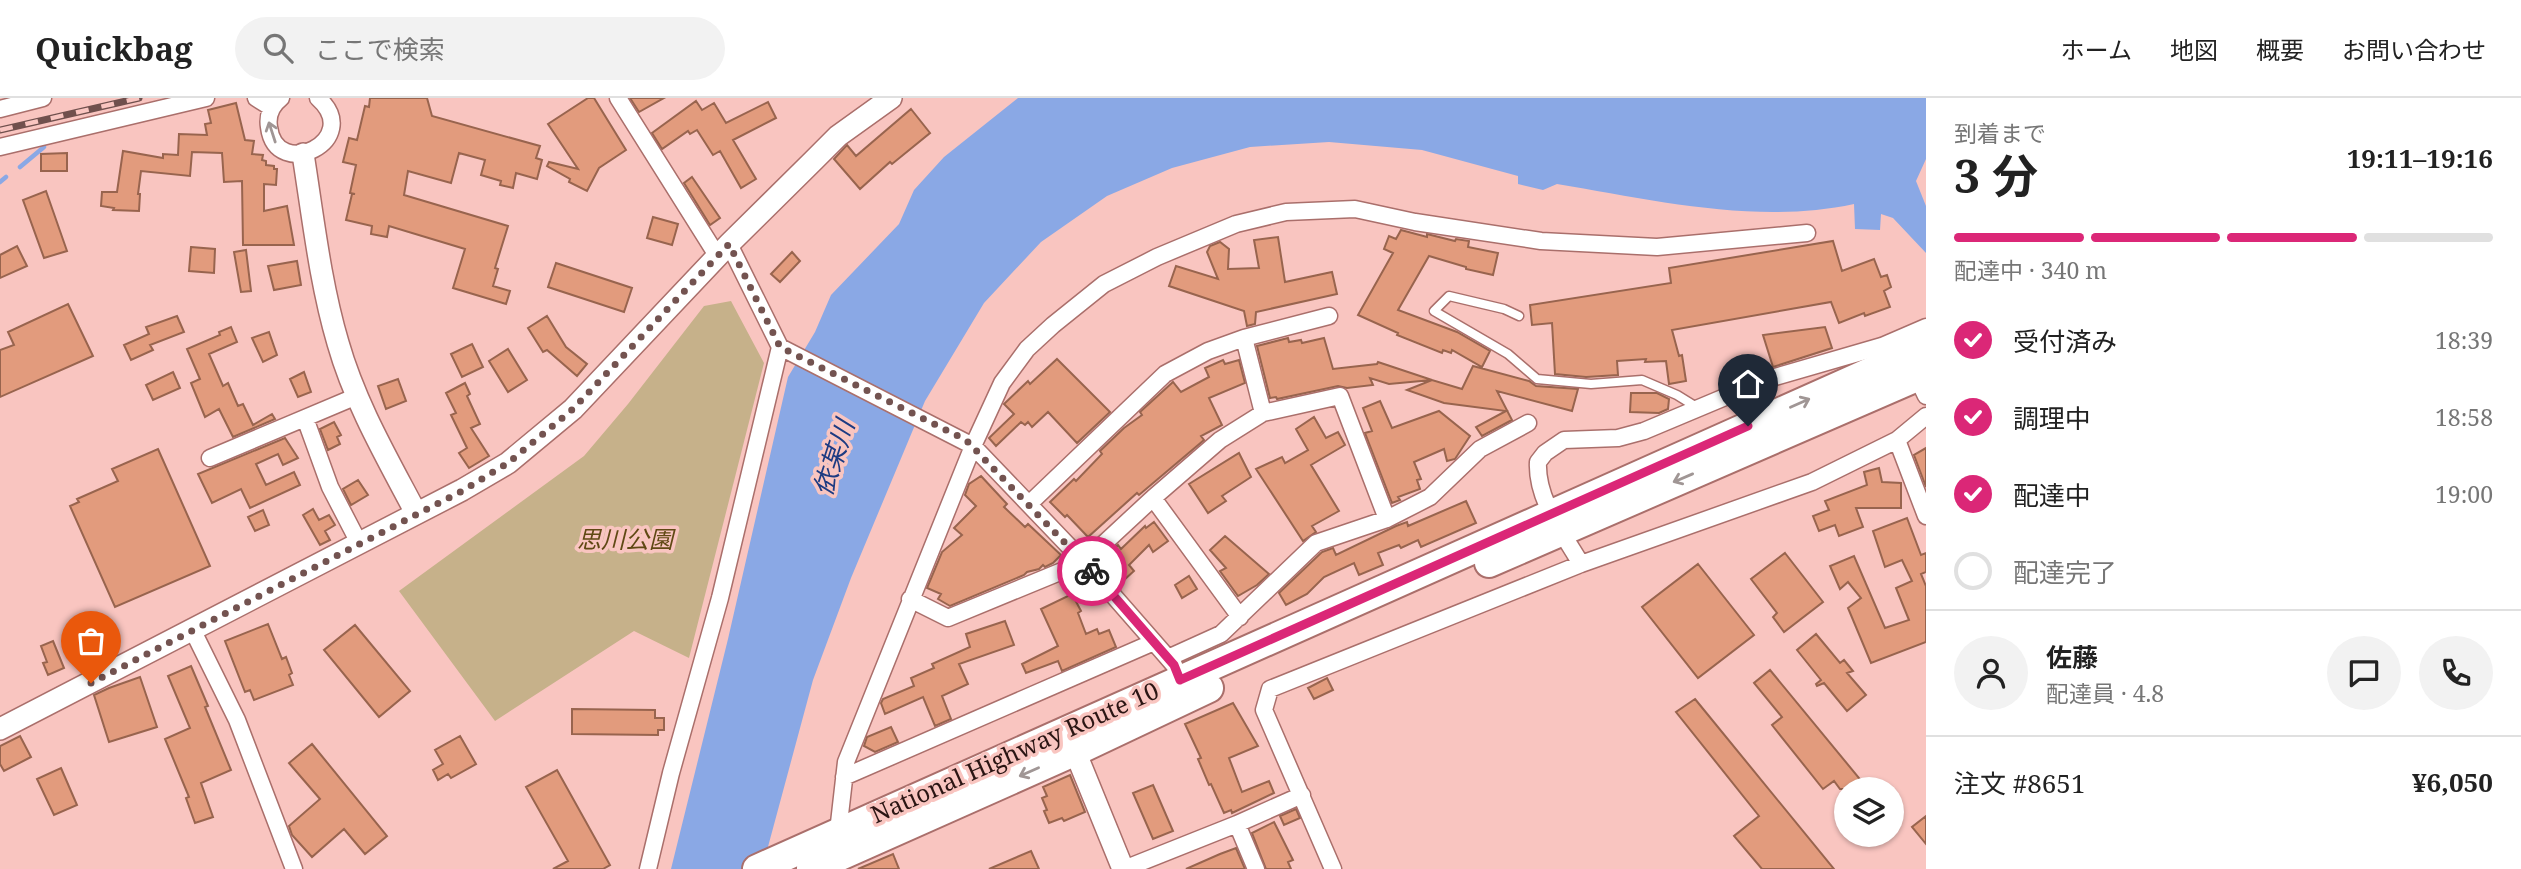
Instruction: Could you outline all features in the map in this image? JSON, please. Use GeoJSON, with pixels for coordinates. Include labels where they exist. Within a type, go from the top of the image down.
{"type":"FeatureCollection","features":[{"type":"Feature","properties":{"kind":"highway","name":"National Highway Route 10"},"geometry":{"type":"LineString","coordinates":[[1557,521],[1926,348]]}},
{"type":"Feature","properties":{"kind":"highway","name":"National Highway Route 10"},"geometry":{"type":"LineString","coordinates":[[757,869],[815,863],[1071,741],[1178,679],[1557,521],[1923,382]]}},
{"type":"Feature","properties":{"kind":"highway","name":"National Highway Route 10"},"geometry":{"type":"LineString","coordinates":[[815,863],[838,832],[1071,741]]}},
{"type":"Feature","properties":{"kind":"street"},"geometry":{"type":"LineString","coordinates":[[0,109],[43,98]]}},
{"type":"Feature","properties":{"kind":"street"},"geometry":{"type":"LineString","coordinates":[[0,147],[206,98]]}},
{"type":"Feature","properties":{"kind":"street"},"geometry":{"type":"LineString","coordinates":[[257,98],[277,103],[269,117],[271,136],[284,150],[303,154],[321,146],[330,130],[328,111],[321,99]]}},
{"type":"Feature","properties":{"kind":"street"},"geometry":{"type":"LineString","coordinates":[[618,98],[724,251],[783,348],[970,443],[1084,562],[1154,642],[1178,679],[1317,543],[1387,519],[1430,497],[1480,449],[1528,423]]}},
{"type":"Feature","properties":{"kind":"street"},"geometry":{"type":"LineString","coordinates":[[0,729],[462,491],[508,463],[573,409],[838,136],[891,98]]}},
{"type":"Feature","properties":{"kind":"street"},"geometry":{"type":"LineString","coordinates":[[303,154],[318,249],[338,344],[366,417],[416,513]]}},
{"type":"Feature","properties":{"kind":"street"},"geometry":{"type":"LineString","coordinates":[[838,832],[846,762],[970,443],[1002,383],[1027,349],[1104,284],[1157,257],[1236,224],[1286,212],[1355,209],[1415,222],[1541,241],[1657,247],[1807,233]]}},
{"type":"Feature","properties":{"kind":"street"},"geometry":{"type":"LineString","coordinates":[[1029,504],[1166,374],[1208,351],[1244,338],[1329,316]]}},
{"type":"Feature","properties":{"kind":"street"},"geometry":{"type":"LineString","coordinates":[[1581,564],[1541,494],[1538,462],[1556,445],[1564,440],[1618,438],[1644,431],[1768,379],[1882,346],[1926,327]]}},
{"type":"Feature","properties":{"kind":"street"},"geometry":{"type":"LineString","coordinates":[[1244,338],[1263,413]]}},
{"type":"Feature","properties":{"kind":"street"},"geometry":{"type":"LineString","coordinates":[[649,869],[671,773],[720,597],[783,348]]}},
{"type":"Feature","properties":{"kind":"street"},"geometry":{"type":"LineString","coordinates":[[210,458],[357,396]]}},
{"type":"Feature","properties":{"kind":"street"},"geometry":{"type":"LineString","coordinates":[[910,599],[948,618],[1084,562],[1220,440],[1263,413],[1340,396],[1387,519]]}},
{"type":"Feature","properties":{"kind":"street"},"geometry":{"type":"LineString","coordinates":[[1334,869],[1264,710],[1270,689],[1581,564],[1812,482],[1897,440],[1926,416]]}},
{"type":"Feature","properties":{"kind":"street"},"geometry":{"type":"LineString","coordinates":[[304,418],[330,487],[359,543]]}},
{"type":"Feature","properties":{"kind":"street"},"geometry":{"type":"LineString","coordinates":[[1897,440],[1926,516]]}},
{"type":"Feature","properties":{"kind":"street"},"geometry":{"type":"LineString","coordinates":[[1153,498],[1240,617]]}},
{"type":"Feature","properties":{"kind":"street"},"geometry":{"type":"LineString","coordinates":[[193,631],[237,720],[294,869]]}},
{"type":"Feature","properties":{"kind":"street"},"geometry":{"type":"LineString","coordinates":[[844,777],[1154,642]]}},
{"type":"Feature","properties":{"kind":"street"},"geometry":{"type":"LineString","coordinates":[[1071,741],[1123,869],[1237,824],[1302,794]]}},
{"type":"Feature","properties":{"kind":"street"},"geometry":{"type":"LineString","coordinates":[[1237,824],[1256,869]]}},
{"type":"Feature","properties":{"kind":"lane"},"geometry":{"type":"LineString","coordinates":[[1519,316],[1504,309],[1449,296],[1434,311],[1508,354],[1537,379],[1591,384],[1642,380],[1698,408]]}},
{"type":"Feature","properties":{"kind":"green space","name":"思川公園"},"geometry":{"type":"Polygon","coordinates":[[[731,301],[764,363],[689,658],[634,631],[495,721],[399,591],[584,456],[704,306],[731,301]]]}},
{"type":"Feature","properties":{"kind":"water","name":"依某川"},"geometry":{"type":"Polygon","coordinates":[[[1018,98],[1926,98],[1926,159],[1916,181],[1926,206],[1926,253],[1893,218],[1881,214],[1880,230],[1855,229],[1854,204],[1817,210],[1743,211],[1668,203],[1557,184],[1543,190],[1518,184],[1518,176],[1422,150],[1329,142],[1250,147],[1172,168],[1107,196],[1041,242],[984,303],[925,401],[851,578],[813,680],[762,869],[671,869],[728,639],[788,377],[815,332],[831,295],[899,224],[914,190],[944,157],[1018,98]]]}},
{"type":"Feature","properties":{"kind":"building"},"geometry":{"type":"Polygon","coordinates":[[[370,98],[427,98],[432,116],[540,146],[536,158],[542,160],[537,179],[516,173],[513,188],[500,185],[501,181],[481,175],[485,160],[459,153],[451,183],[408,171],[404,195],[508,226],[495,268],[498,269],[493,286],[510,291],[506,304],[453,288],[465,249],[389,226],[387,237],[371,234],[372,226],[346,220],[352,194],[355,194],[350,193],[356,165],[343,162],[349,138],[357,140],[365,106],[369,107],[370,98]]]}},
{"type":"Feature","properties":{"kind":"building"},"geometry":{"type":"Polygon","coordinates":[[[588,98],[594,98],[626,150],[599,168],[587,191],[547,166],[549,162],[578,169],[548,124],[588,98]]]}},
{"type":"Feature","properties":{"kind":"building"},"geometry":{"type":"Polygon","coordinates":[[[630,98],[664,98],[639,112],[630,98]]]}},
{"type":"Feature","properties":{"kind":"building"},"geometry":{"type":"Polygon","coordinates":[[[696,101],[702,110],[714,103],[726,123],[768,102],[776,118],[733,140],[756,179],[741,188],[720,151],[713,155],[697,130],[690,134],[688,131],[662,149],[652,133],[696,101]]]}},
{"type":"Feature","properties":{"kind":"building"},"geometry":{"type":"Polygon","coordinates":[[[236,103],[245,140],[254,141],[252,154],[263,155],[262,160],[266,161],[266,165],[277,169],[276,185],[264,184],[264,211],[287,206],[294,245],[243,245],[242,181],[224,182],[222,153],[192,152],[190,176],[141,171],[139,211],[113,210],[114,208],[101,206],[102,192],[117,192],[123,151],[163,158],[163,154],[178,155],[179,134],[207,135],[205,124],[211,123],[208,110],[236,103]]]}},
{"type":"Feature","properties":{"kind":"building"},"geometry":{"type":"Polygon","coordinates":[[[911,109],[930,133],[892,164],[890,162],[860,189],[834,159],[847,145],[856,156],[911,109]]]}},
{"type":"Feature","properties":{"kind":"building"},"geometry":{"type":"Polygon","coordinates":[[[67,153],[67,171],[41,171],[41,154],[67,153]]]}},
{"type":"Feature","properties":{"kind":"building"},"geometry":{"type":"Polygon","coordinates":[[[692,177],[720,218],[710,225],[684,183],[692,177]]]}},
{"type":"Feature","properties":{"kind":"building"},"geometry":{"type":"Polygon","coordinates":[[[46,191],[67,251],[44,258],[23,200],[46,191]]]}},
{"type":"Feature","properties":{"kind":"building"},"geometry":{"type":"Polygon","coordinates":[[[653,217],[678,224],[672,245],[647,238],[653,217]]]}},
{"type":"Feature","properties":{"kind":"building"},"geometry":{"type":"Polygon","coordinates":[[[1401,230],[1427,237],[1427,234],[1455,241],[1469,241],[1468,247],[1498,253],[1493,275],[1429,256],[1398,310],[1457,332],[1490,351],[1482,367],[1452,350],[1451,353],[1443,350],[1442,353],[1397,335],[1398,333],[1358,315],[1393,253],[1384,249],[1389,236],[1396,239],[1401,230]]]}},
{"type":"Feature","properties":{"kind":"building"},"geometry":{"type":"Polygon","coordinates":[[[1278,237],[1285,282],[1332,272],[1337,294],[1256,312],[1255,324],[1247,326],[1244,311],[1169,286],[1176,266],[1218,279],[1207,252],[1210,246],[1220,242],[1229,249],[1228,269],[1259,268],[1254,240],[1278,237]]]}},
{"type":"Feature","properties":{"kind":"building"},"geometry":{"type":"Polygon","coordinates":[[[1833,241],[1842,271],[1874,259],[1881,277],[1887,275],[1891,287],[1884,291],[1890,307],[1839,323],[1831,302],[1672,330],[1679,356],[1682,355],[1686,381],[1669,384],[1666,361],[1645,362],[1646,359],[1617,361],[1618,375],[1586,377],[1555,374],[1552,323],[1532,325],[1530,305],[1671,283],[1669,268],[1833,241]]]}},
{"type":"Feature","properties":{"kind":"building"},"geometry":{"type":"Polygon","coordinates":[[[17,246],[27,266],[0,278],[0,255],[17,246]]]}},
{"type":"Feature","properties":{"kind":"building"},"geometry":{"type":"Polygon","coordinates":[[[191,247],[215,249],[214,273],[189,271],[191,247]]]}},
{"type":"Feature","properties":{"kind":"building"},"geometry":{"type":"Polygon","coordinates":[[[246,250],[251,291],[241,292],[234,252],[246,250]]]}},
{"type":"Feature","properties":{"kind":"building"},"geometry":{"type":"Polygon","coordinates":[[[792,252],[800,261],[780,282],[771,274],[792,252]]]}},
{"type":"Feature","properties":{"kind":"building"},"geometry":{"type":"Polygon","coordinates":[[[297,261],[301,285],[274,290],[268,266],[297,261]]]}},
{"type":"Feature","properties":{"kind":"building"},"geometry":{"type":"Polygon","coordinates":[[[556,263],[632,288],[624,312],[548,287],[556,263]]]}},
{"type":"Feature","properties":{"kind":"building"},"geometry":{"type":"Polygon","coordinates":[[[68,304],[93,356],[0,397],[0,350],[14,345],[8,332],[68,304]]]}},
{"type":"Feature","properties":{"kind":"building"},"geometry":{"type":"Polygon","coordinates":[[[177,316],[184,332],[150,345],[153,350],[131,360],[124,345],[149,334],[146,327],[177,316]]]}},
{"type":"Feature","properties":{"kind":"building"},"geometry":{"type":"Polygon","coordinates":[[[547,316],[566,347],[587,364],[577,376],[547,350],[543,352],[528,328],[547,316]]]}},
{"type":"Feature","properties":{"kind":"building"},"geometry":{"type":"Polygon","coordinates":[[[231,327],[237,342],[209,354],[223,386],[228,383],[238,406],[243,404],[253,425],[272,414],[275,419],[233,437],[219,409],[205,417],[191,383],[200,379],[187,349],[220,335],[219,332],[231,327]]]}},
{"type":"Feature","properties":{"kind":"building"},"geometry":{"type":"Polygon","coordinates":[[[1825,327],[1832,348],[1773,367],[1763,335],[1825,327]]]}},
{"type":"Feature","properties":{"kind":"building"},"geometry":{"type":"Polygon","coordinates":[[[269,332],[277,355],[263,362],[252,338],[269,332]]]}},
{"type":"Feature","properties":{"kind":"building"},"geometry":{"type":"Polygon","coordinates":[[[1288,338],[1289,342],[1301,340],[1302,343],[1324,338],[1333,369],[1378,362],[1432,380],[1389,384],[1370,378],[1373,385],[1347,388],[1338,386],[1277,399],[1270,398],[1257,346],[1288,338]]]}},
{"type":"Feature","properties":{"kind":"building"},"geometry":{"type":"Polygon","coordinates":[[[472,344],[483,367],[462,377],[451,354],[472,344]]]}},
{"type":"Feature","properties":{"kind":"building"},"geometry":{"type":"Polygon","coordinates":[[[508,349],[527,380],[508,392],[489,361],[508,349]]]}},
{"type":"Feature","properties":{"kind":"building"},"geometry":{"type":"Polygon","coordinates":[[[1057,359],[1110,412],[1077,443],[1048,412],[1032,427],[1028,422],[1025,425],[1021,422],[996,446],[989,438],[1014,414],[1004,404],[1057,359]]]}},
{"type":"Feature","properties":{"kind":"building"},"geometry":{"type":"Polygon","coordinates":[[[1223,360],[1225,364],[1239,360],[1245,383],[1209,398],[1222,425],[1201,436],[1204,440],[1139,495],[1137,493],[1088,537],[1050,502],[1074,479],[1076,481],[1102,454],[1100,451],[1142,415],[1140,412],[1173,382],[1181,392],[1209,377],[1205,368],[1223,360]]]}},
{"type":"Feature","properties":{"kind":"building"},"geometry":{"type":"Polygon","coordinates":[[[1473,366],[1529,381],[1536,386],[1578,389],[1572,411],[1497,391],[1512,420],[1482,436],[1476,427],[1506,411],[1444,403],[1407,390],[1432,380],[1462,389],[1473,366]]]}},
{"type":"Feature","properties":{"kind":"building"},"geometry":{"type":"Polygon","coordinates":[[[173,372],[180,388],[153,400],[146,385],[173,372]]]}},
{"type":"Feature","properties":{"kind":"building"},"geometry":{"type":"Polygon","coordinates":[[[304,372],[311,392],[298,397],[290,379],[304,372]]]}},
{"type":"Feature","properties":{"kind":"building"},"geometry":{"type":"Polygon","coordinates":[[[398,379],[406,401],[386,409],[378,386],[398,379]]]}},
{"type":"Feature","properties":{"kind":"building"},"geometry":{"type":"Polygon","coordinates":[[[465,383],[470,394],[467,396],[480,424],[471,428],[489,456],[469,468],[459,453],[467,448],[451,415],[456,413],[446,393],[465,383]]]}},
{"type":"Feature","properties":{"kind":"building"},"geometry":{"type":"Polygon","coordinates":[[[1631,393],[1657,393],[1669,399],[1668,409],[1659,413],[1630,412],[1631,393]]]}},
{"type":"Feature","properties":{"kind":"building"},"geometry":{"type":"Polygon","coordinates":[[[1380,401],[1392,428],[1439,411],[1470,436],[1455,459],[1447,461],[1444,449],[1414,462],[1421,479],[1417,480],[1420,489],[1398,497],[1400,500],[1392,503],[1365,433],[1372,431],[1363,408],[1380,401]]]}},
{"type":"Feature","properties":{"kind":"building"},"geometry":{"type":"Polygon","coordinates":[[[1314,417],[1326,438],[1338,432],[1345,445],[1311,465],[1339,511],[1312,526],[1316,532],[1303,541],[1256,469],[1282,457],[1285,463],[1308,450],[1296,429],[1314,417]]]}},
{"type":"Feature","properties":{"kind":"building"},"geometry":{"type":"Polygon","coordinates":[[[334,422],[341,435],[337,437],[340,444],[328,450],[320,429],[334,422]]]}},
{"type":"Feature","properties":{"kind":"building"},"geometry":{"type":"Polygon","coordinates":[[[285,438],[298,458],[283,465],[278,454],[256,464],[266,485],[294,472],[300,485],[250,508],[241,489],[212,503],[198,474],[285,438]]]}},
{"type":"Feature","properties":{"kind":"building"},"geometry":{"type":"Polygon","coordinates":[[[1926,448],[1926,487],[1914,455],[1926,448]]]}},
{"type":"Feature","properties":{"kind":"building"},"geometry":{"type":"Polygon","coordinates":[[[158,449],[210,566],[115,607],[70,506],[79,502],[77,499],[118,481],[112,469],[158,449]]]}},
{"type":"Feature","properties":{"kind":"building"},"geometry":{"type":"Polygon","coordinates":[[[1239,453],[1251,477],[1222,496],[1226,501],[1208,513],[1189,484],[1239,453]]]}},
{"type":"Feature","properties":{"kind":"building"},"geometry":{"type":"Polygon","coordinates":[[[1879,468],[1882,482],[1901,483],[1901,508],[1856,508],[1863,527],[1839,536],[1835,525],[1819,531],[1813,516],[1829,510],[1825,501],[1867,485],[1864,472],[1879,468]]]}},
{"type":"Feature","properties":{"kind":"building"},"geometry":{"type":"Polygon","coordinates":[[[981,476],[1007,504],[1004,507],[1025,527],[1028,524],[1061,555],[1045,567],[1043,565],[950,606],[938,599],[941,594],[927,588],[942,552],[962,535],[954,528],[976,506],[965,495],[969,484],[981,476]]]}},
{"type":"Feature","properties":{"kind":"building"},"geometry":{"type":"Polygon","coordinates":[[[358,480],[368,495],[351,505],[343,489],[358,480]]]}},
{"type":"Feature","properties":{"kind":"building"},"geometry":{"type":"Polygon","coordinates":[[[1466,501],[1476,523],[1421,547],[1418,540],[1401,548],[1399,545],[1378,553],[1383,565],[1359,575],[1354,563],[1324,577],[1307,594],[1286,605],[1279,593],[1322,552],[1333,548],[1336,555],[1396,526],[1407,522],[1408,526],[1466,501]]]}},
{"type":"Feature","properties":{"kind":"building"},"geometry":{"type":"Polygon","coordinates":[[[313,509],[319,520],[329,515],[335,525],[325,531],[330,540],[320,545],[303,515],[313,509]]]}},
{"type":"Feature","properties":{"kind":"building"},"geometry":{"type":"Polygon","coordinates":[[[263,510],[269,525],[255,531],[248,517],[263,510]]]}},
{"type":"Feature","properties":{"kind":"building"},"geometry":{"type":"Polygon","coordinates":[[[1907,518],[1921,555],[1926,553],[1926,572],[1921,574],[1926,586],[1926,642],[1871,663],[1848,608],[1861,598],[1848,582],[1840,589],[1830,566],[1854,556],[1885,628],[1909,620],[1896,588],[1912,581],[1902,560],[1885,567],[1873,531],[1907,518]]]}},
{"type":"Feature","properties":{"kind":"building"},"geometry":{"type":"Polygon","coordinates":[[[1154,522],[1168,541],[1153,552],[1149,545],[1129,565],[1134,571],[1124,580],[1103,558],[1118,545],[1121,549],[1145,526],[1146,528],[1154,522]]]}},
{"type":"Feature","properties":{"kind":"building"},"geometry":{"type":"Polygon","coordinates":[[[1225,536],[1269,574],[1238,596],[1220,571],[1226,568],[1210,550],[1225,536]]]}},
{"type":"Feature","properties":{"kind":"building"},"geometry":{"type":"Polygon","coordinates":[[[1785,553],[1823,602],[1784,632],[1773,617],[1777,613],[1751,579],[1785,553]]]}},
{"type":"Feature","properties":{"kind":"building"},"geometry":{"type":"Polygon","coordinates":[[[1698,564],[1754,635],[1698,678],[1642,607],[1698,564]]]}},
{"type":"Feature","properties":{"kind":"building"},"geometry":{"type":"Polygon","coordinates":[[[1189,576],[1197,589],[1182,598],[1175,585],[1189,576]]]}},
{"type":"Feature","properties":{"kind":"building"},"geometry":{"type":"Polygon","coordinates":[[[1072,594],[1081,611],[1078,613],[1086,634],[1097,629],[1099,634],[1109,630],[1116,647],[1062,671],[1058,661],[1026,673],[1022,664],[1058,646],[1041,609],[1072,594]]]}},
{"type":"Feature","properties":{"kind":"building"},"geometry":{"type":"Polygon","coordinates":[[[1005,621],[1014,645],[959,664],[968,684],[942,696],[951,719],[935,726],[923,697],[885,714],[881,703],[883,699],[914,686],[911,678],[934,668],[932,664],[970,647],[966,634],[1005,621]]]}},
{"type":"Feature","properties":{"kind":"building"},"geometry":{"type":"Polygon","coordinates":[[[268,624],[282,659],[286,657],[293,685],[254,700],[250,690],[245,692],[225,641],[268,624]]]}},
{"type":"Feature","properties":{"kind":"building"},"geometry":{"type":"Polygon","coordinates":[[[355,625],[410,691],[379,717],[324,650],[355,625]]]}},
{"type":"Feature","properties":{"kind":"building"},"geometry":{"type":"Polygon","coordinates":[[[1816,634],[1840,663],[1844,660],[1853,671],[1847,673],[1866,695],[1847,711],[1824,683],[1817,686],[1821,680],[1797,650],[1816,634]]]}},
{"type":"Feature","properties":{"kind":"building"},"geometry":{"type":"Polygon","coordinates":[[[53,641],[64,668],[48,675],[41,646],[53,641]]]}},
{"type":"Feature","properties":{"kind":"building"},"geometry":{"type":"Polygon","coordinates":[[[191,666],[231,770],[201,783],[213,817],[195,823],[186,798],[189,797],[165,739],[190,728],[168,676],[191,666]]]}},
{"type":"Feature","properties":{"kind":"building"},"geometry":{"type":"Polygon","coordinates":[[[1770,670],[1858,777],[1834,777],[1834,781],[1823,789],[1772,725],[1782,717],[1754,683],[1770,670]]]}},
{"type":"Feature","properties":{"kind":"building"},"geometry":{"type":"Polygon","coordinates":[[[140,677],[157,727],[109,742],[94,695],[140,677]]]}},
{"type":"Feature","properties":{"kind":"building"},"geometry":{"type":"Polygon","coordinates":[[[1327,678],[1333,690],[1314,699],[1308,688],[1327,678]]]}},
{"type":"Feature","properties":{"kind":"building"},"geometry":{"type":"Polygon","coordinates":[[[1695,699],[1834,869],[1762,869],[1734,836],[1759,816],[1676,712],[1695,699]]]}},
{"type":"Feature","properties":{"kind":"building"},"geometry":{"type":"Polygon","coordinates":[[[1233,703],[1258,746],[1229,758],[1242,792],[1269,781],[1274,793],[1232,813],[1231,810],[1224,813],[1211,784],[1209,785],[1198,759],[1201,758],[1185,724],[1233,703]]]}},
{"type":"Feature","properties":{"kind":"building"},"geometry":{"type":"Polygon","coordinates":[[[572,709],[655,710],[655,718],[664,718],[664,730],[658,730],[658,735],[572,734],[572,709]]]}},
{"type":"Feature","properties":{"kind":"building"},"geometry":{"type":"Polygon","coordinates":[[[891,727],[898,742],[875,752],[864,746],[867,737],[891,727]]]}},
{"type":"Feature","properties":{"kind":"building"},"geometry":{"type":"Polygon","coordinates":[[[20,736],[31,757],[4,771],[0,764],[0,746],[20,736]]]}},
{"type":"Feature","properties":{"kind":"building"},"geometry":{"type":"Polygon","coordinates":[[[460,736],[476,764],[451,778],[448,774],[438,780],[433,770],[443,764],[435,750],[460,736]]]}},
{"type":"Feature","properties":{"kind":"building"},"geometry":{"type":"Polygon","coordinates":[[[312,744],[387,836],[365,854],[344,829],[312,857],[292,835],[289,826],[320,799],[289,763],[312,744]]]}},
{"type":"Feature","properties":{"kind":"building"},"geometry":{"type":"Polygon","coordinates":[[[61,768],[77,805],[54,815],[37,779],[61,768]]]}},
{"type":"Feature","properties":{"kind":"building"},"geometry":{"type":"Polygon","coordinates":[[[557,770],[610,865],[603,869],[553,869],[568,861],[526,787],[557,770]]]}},
{"type":"Feature","properties":{"kind":"building"},"geometry":{"type":"Polygon","coordinates":[[[1070,775],[1085,812],[1064,821],[1062,818],[1049,823],[1044,811],[1047,810],[1042,798],[1047,796],[1043,787],[1070,775]]]}},
{"type":"Feature","properties":{"kind":"building"},"geometry":{"type":"Polygon","coordinates":[[[1153,785],[1173,831],[1153,839],[1133,793],[1153,785]]]}},
{"type":"Feature","properties":{"kind":"building"},"geometry":{"type":"Polygon","coordinates":[[[1296,809],[1300,818],[1284,825],[1280,816],[1296,809]]]}},
{"type":"Feature","properties":{"kind":"building"},"geometry":{"type":"Polygon","coordinates":[[[1926,816],[1926,844],[1912,827],[1926,816]]]}},
{"type":"Feature","properties":{"kind":"building"},"geometry":{"type":"Polygon","coordinates":[[[1274,822],[1293,860],[1288,862],[1291,869],[1266,869],[1252,833],[1274,822]]]}},
{"type":"Feature","properties":{"kind":"building"},"geometry":{"type":"Polygon","coordinates":[[[1236,848],[1245,869],[1186,869],[1220,854],[1236,848]]]}},
{"type":"Feature","properties":{"kind":"building"},"geometry":{"type":"Polygon","coordinates":[[[1031,851],[1039,869],[989,869],[1031,851]]]}},
{"type":"Feature","properties":{"kind":"building"},"geometry":{"type":"Polygon","coordinates":[[[893,854],[899,869],[858,869],[893,854]]]}},
{"type":"Feature","properties":{"kind":"waterway"},"geometry":{"type":"LineString","coordinates":[[20,167],[44,147]]}},
{"type":"Feature","properties":{"kind":"waterway"},"geometry":{"type":"LineString","coordinates":[[0,182],[6,177]]}},
{"type":"Feature","properties":{"kind":"railway"},"geometry":{"type":"LineString","coordinates":[[0,130],[139,98]]}},
{"type":"Feature","properties":{"kind":"way so far"},"geometry":{"type":"LineString","coordinates":[[91,683],[462,491],[508,463],[573,409],[729,244],[780,347],[966,440],[1092,571]]}},
{"type":"Feature","properties":{"kind":"route"},"geometry":{"type":"LineString","coordinates":[[1092,571],[1174,665],[1180,680],[1748,426]]}}]}
